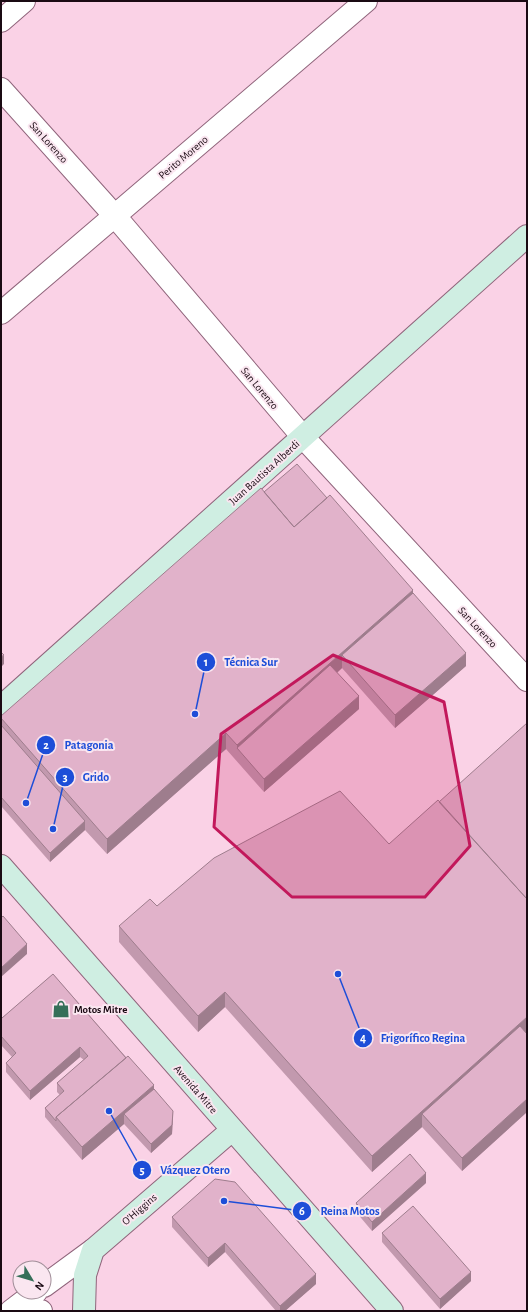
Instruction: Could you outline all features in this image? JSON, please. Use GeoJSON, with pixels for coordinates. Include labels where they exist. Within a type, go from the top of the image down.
{"type":"FeatureCollection","features":[{"type":"Feature","properties":{"kind":"street"},"geometry":{"type":"LineString","coordinates":[[1,21],[24,1]]}},
{"type":"Feature","properties":{"kind":"street","name":"Perito Moreno"},"geometry":{"type":"LineString","coordinates":[[1,313],[366,1]]}},
{"type":"Feature","properties":{"kind":"street","name":"San Lorenzo"},"geometry":{"type":"LineString","coordinates":[[1,89],[114,215],[302,437],[527,680]]}},
{"type":"Feature","properties":{"kind":"street","name":"Juan Bautista Alberdi"},"geometry":{"type":"LineString","coordinates":[[1,707],[527,236]]}},
{"type":"Feature","properties":{"kind":"street","name":"Avenida Mitre"},"geometry":{"type":"LineString","coordinates":[[1,866],[392,1311]]}},
{"type":"Feature","properties":{"kind":"street","name":"O'Higgins"},"geometry":{"type":"LineString","coordinates":[[52,1280],[92,1250],[232,1130]]}},
{"type":"Feature","properties":{"kind":"street"},"geometry":{"type":"LineString","coordinates":[[84,1311],[85,1275],[92,1250]]}},
{"type":"Feature","properties":{"kind":"street"},"geometry":{"type":"LineString","coordinates":[[22,1302],[41,1311]]}},
{"type":"Feature","properties":{"kind":"highlighted area"},"geometry":{"type":"Polygon","coordinates":[[[333,655],[444,702],[470,846],[425,897],[292,897],[214,827],[221,734],[333,655]]]}},
{"type":"Feature","properties":{"kind":"building"},"geometry":{"type":"Polygon","coordinates":[[[297,464],[327,498],[294,527],[264,492],[297,464]]]}},
{"type":"Feature","properties":{"kind":"building"},"geometry":{"type":"Polygon","coordinates":[[[261,488],[294,527],[330,495],[413,590],[237,745],[226,733],[107,839],[1,718],[1,716],[261,488]]]}},
{"type":"Feature","properties":{"kind":"building"},"geometry":{"type":"Polygon","coordinates":[[[413,593],[466,653],[395,715],[342,655],[413,593]]]}},
{"type":"Feature","properties":{"kind":"building"},"geometry":{"type":"Polygon","coordinates":[[[330,665],[359,696],[264,779],[237,748],[330,665]]]}},
{"type":"Feature","properties":{"kind":"building"},"geometry":{"type":"Polygon","coordinates":[[[527,723],[527,899],[439,802],[527,723]]]}},
{"type":"Feature","properties":{"kind":"building"},"geometry":{"type":"Polygon","coordinates":[[[1,725],[85,821],[50,853],[1,797],[1,725]]]}},
{"type":"Feature","properties":{"kind":"building"},"geometry":{"type":"Polygon","coordinates":[[[340,791],[389,844],[438,800],[527,899],[527,1017],[372,1156],[225,992],[198,1016],[119,926],[150,899],[157,906],[214,858],[340,791]]]}},
{"type":"Feature","properties":{"kind":"building"},"geometry":{"type":"Polygon","coordinates":[[[3,916],[27,944],[1,968],[1,918],[3,916]]]}},
{"type":"Feature","properties":{"kind":"building"},"geometry":{"type":"Polygon","coordinates":[[[53,974],[126,1058],[56,1117],[56,1121],[45,1108],[64,1091],[57,1083],[88,1056],[80,1047],[30,1091],[6,1063],[16,1053],[1,1036],[1,1016],[2,1018],[53,974]]]}},
{"type":"Feature","properties":{"kind":"building"},"geometry":{"type":"Polygon","coordinates":[[[520,1026],[527,1034],[527,1099],[462,1158],[422,1114],[520,1026]]]}},
{"type":"Feature","properties":{"kind":"building"},"geometry":{"type":"Polygon","coordinates":[[[128,1056],[154,1085],[82,1147],[56,1117],[128,1056]]]}},
{"type":"Feature","properties":{"kind":"building"},"geometry":{"type":"Polygon","coordinates":[[[154,1089],[173,1111],[172,1125],[151,1144],[124,1114],[154,1089]]]}},
{"type":"Feature","properties":{"kind":"building"},"geometry":{"type":"Polygon","coordinates":[[[410,1154],[426,1173],[372,1222],[356,1203],[410,1154]]]}},
{"type":"Feature","properties":{"kind":"building"},"geometry":{"type":"Polygon","coordinates":[[[215,1179],[235,1182],[316,1274],[280,1306],[225,1243],[208,1258],[172,1217],[215,1179]]]}},
{"type":"Feature","properties":{"kind":"building"},"geometry":{"type":"Polygon","coordinates":[[[413,1206],[471,1272],[440,1299],[382,1233],[413,1206]]]}},
{"type":"Feature","properties":{"kind":"place","name":"Técnica Sur"},"geometry":{"type":"Point","coordinates":[195,714]}},
{"type":"Feature","properties":{"kind":"place","name":"Patagonia"},"geometry":{"type":"Point","coordinates":[26,803]}},
{"type":"Feature","properties":{"kind":"place","name":"Grido"},"geometry":{"type":"Point","coordinates":[53,829]}},
{"type":"Feature","properties":{"kind":"place","name":"Frigorífico Regina"},"geometry":{"type":"Point","coordinates":[338,974]}},
{"type":"Feature","properties":{"kind":"place","name":"Motos Mitre"},"geometry":{"type":"Point","coordinates":[61,1009]}},
{"type":"Feature","properties":{"kind":"place","name":"Vázquez Otero"},"geometry":{"type":"Point","coordinates":[109,1111]}},
{"type":"Feature","properties":{"kind":"place","name":"Reina Motos"},"geometry":{"type":"Point","coordinates":[224,1201]}}]}
